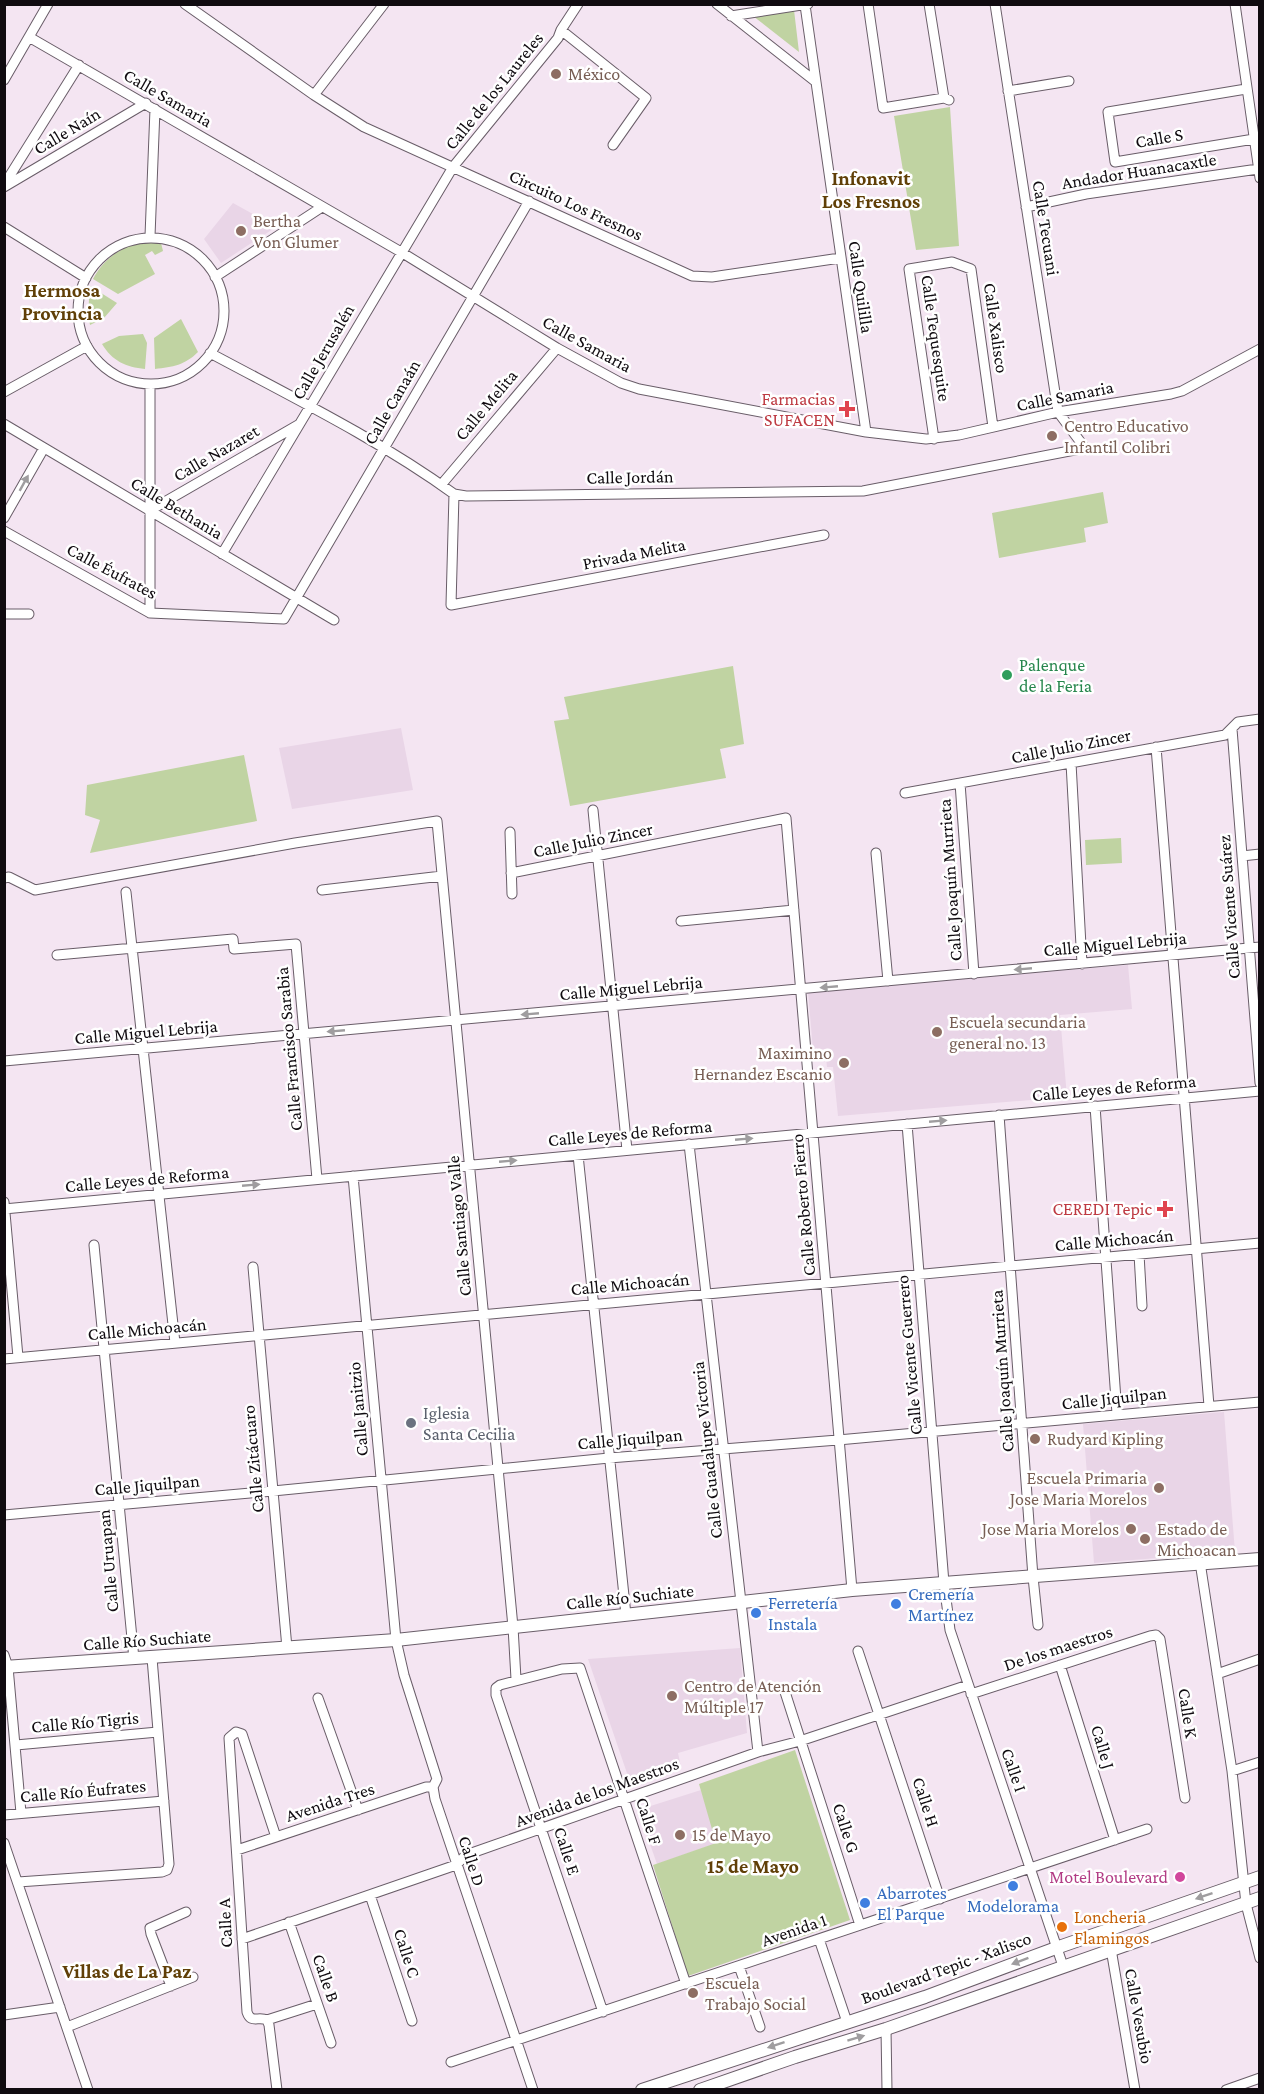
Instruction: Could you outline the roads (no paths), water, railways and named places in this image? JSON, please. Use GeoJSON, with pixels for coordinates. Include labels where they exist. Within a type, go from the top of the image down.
{"type":"FeatureCollection","features":[{"type":"Feature","properties":{"kind":"main road","name":"Calle Río Suchiate"},"geometry":{"type":"LineString","coordinates":[[6,1667],[396,1640],[852,1590],[1260,1559]]}},
{"type":"Feature","properties":{"kind":"main road","name":"Boulevard Tepic - Xalisco"},"geometry":{"type":"LineString","coordinates":[[642,2090],[925,1997],[1056,1948],[1260,1877]]}},
{"type":"Feature","properties":{"kind":"main road","name":"Boulevard Tepic - Xalisco"},"geometry":{"type":"LineString","coordinates":[[700,2090],[886,2029],[1260,1898]]}},
{"type":"Feature","properties":{"kind":"main road"},"geometry":{"type":"LineString","coordinates":[[1110,1949],[1113,1936],[1139,1928],[1141,1919]]}},
{"type":"Feature","properties":{"kind":"main road"},"geometry":{"type":"LineString","coordinates":[[886,2029],[893,2016],[917,2007],[925,1997]]}},
{"type":"Feature","properties":{"kind":"main road"},"geometry":{"type":"LineString","coordinates":[[795,2057],[806,2044],[839,2031],[848,2022]]}},
{"type":"Feature","properties":{"kind":"street"},"geometry":{"type":"LineString","coordinates":[[4,80],[48,4]]}},
{"type":"Feature","properties":{"kind":"street","name":"Circuito Los Fresnos"},"geometry":{"type":"LineString","coordinates":[[185,4],[314,95],[364,127],[692,276],[712,277],[840,258]]}},
{"type":"Feature","properties":{"kind":"street"},"geometry":{"type":"LineString","coordinates":[[314,95],[384,4]]}},
{"type":"Feature","properties":{"kind":"street","name":"Calle de los Laureles"},"geometry":{"type":"LineString","coordinates":[[453,167],[558,39],[561,30],[578,4]]}},
{"type":"Feature","properties":{"kind":"street"},"geometry":{"type":"LineString","coordinates":[[717,4],[816,82]]}},
{"type":"Feature","properties":{"kind":"street"},"geometry":{"type":"LineString","coordinates":[[868,4],[883,108],[946,99],[929,4]]}},
{"type":"Feature","properties":{"kind":"street","name":"Calle Tecuani"},"geometry":{"type":"LineString","coordinates":[[995,4],[1058,412],[1085,448]]}},
{"type":"Feature","properties":{"kind":"street"},"geometry":{"type":"LineString","coordinates":[[1234,4],[1259,173]]}},
{"type":"Feature","properties":{"kind":"street"},"geometry":{"type":"LineString","coordinates":[[731,16],[807,5]]}},
{"type":"Feature","properties":{"kind":"street","name":"Calle Quililla"},"geometry":{"type":"LineString","coordinates":[[807,5],[840,258],[866,432]]}},
{"type":"Feature","properties":{"kind":"street"},"geometry":{"type":"LineString","coordinates":[[561,30],[646,98],[613,146]]}},
{"type":"Feature","properties":{"kind":"street","name":"Calle Samaria"},"geometry":{"type":"LineString","coordinates":[[29,37],[401,252],[557,348],[621,383],[639,389],[866,432],[934,439],[1058,412],[1182,391],[1260,349]]}},
{"type":"Feature","properties":{"kind":"street"},"geometry":{"type":"LineString","coordinates":[[4,186],[79,65]]}},
{"type":"Feature","properties":{"kind":"street"},"geometry":{"type":"LineString","coordinates":[[1008,91],[1069,81]]}},
{"type":"Feature","properties":{"kind":"street","name":"Calle S"},"geometry":{"type":"LineString","coordinates":[[1246,89],[1108,112],[1115,162],[1254,139]]}},
{"type":"Feature","properties":{"kind":"street","name":"Calle Naín"},"geometry":{"type":"LineString","coordinates":[[4,186],[146,104]]}},
{"type":"Feature","properties":{"kind":"street"},"geometry":{"type":"LineString","coordinates":[[150,236],[155,109]]}},
{"type":"Feature","properties":{"kind":"street","name":"Calle Jerusalén"},"geometry":{"type":"LineString","coordinates":[[222,554],[453,167]]}},
{"type":"Feature","properties":{"kind":"street","name":"Andador Huanacaxtle"},"geometry":{"type":"LineString","coordinates":[[1026,207],[1086,194],[1259,173]]}},
{"type":"Feature","properties":{"kind":"street","name":"Calle Canaán"},"geometry":{"type":"LineString","coordinates":[[284,619],[529,201]]}},
{"type":"Feature","properties":{"kind":"street"},"geometry":{"type":"LineString","coordinates":[[215,277],[322,207]]}},
{"type":"Feature","properties":{"kind":"street"},"geometry":{"type":"LineString","coordinates":[[4,227],[86,278]]}},
{"type":"Feature","properties":{"kind":"street"},"geometry":{"type":"LineString","coordinates":[[150,236],[183,245],[196,253],[208,265],[215,277],[224,305],[223,324],[217,342],[210,353],[191,372],[175,380],[150,385],[132,382],[118,376],[99,362],[87,346],[78,317],[78,304],[86,278],[105,255],[123,241],[150,236]]}},
{"type":"Feature","properties":{"kind":"street","name":"Calle Tequesquite"},"geometry":{"type":"LineString","coordinates":[[934,439],[909,269],[952,262],[971,269]]}},
{"type":"Feature","properties":{"kind":"street","name":"Calle Xalisco"},"geometry":{"type":"LineString","coordinates":[[971,269],[993,427]]}},
{"type":"Feature","properties":{"kind":"street"},"geometry":{"type":"LineString","coordinates":[[4,392],[87,346]]}},
{"type":"Feature","properties":{"kind":"street","name":"Calle Melita"},"geometry":{"type":"LineString","coordinates":[[441,485],[557,348]]}},
{"type":"Feature","properties":{"kind":"street"},"geometry":{"type":"LineString","coordinates":[[210,353],[310,406],[384,449],[454,494]]}},
{"type":"Feature","properties":{"kind":"street"},"geometry":{"type":"LineString","coordinates":[[150,385],[150,613]]}},
{"type":"Feature","properties":{"kind":"street","name":"Calle Bethania"},"geometry":{"type":"LineString","coordinates":[[4,424],[334,620]]}},
{"type":"Feature","properties":{"kind":"street","name":"Calle Nazaret"},"geometry":{"type":"LineString","coordinates":[[149,511],[300,424]]}},
{"type":"Feature","properties":{"kind":"street"},"geometry":{"type":"LineString","coordinates":[[4,518],[44,448]]}},
{"type":"Feature","properties":{"kind":"street","name":"Calle Jordán"},"geometry":{"type":"LineString","coordinates":[[454,494],[466,496],[862,491],[1085,448]]}},
{"type":"Feature","properties":{"kind":"street","name":"Privada Melita"},"geometry":{"type":"LineString","coordinates":[[454,494],[451,605],[824,535]]}},
{"type":"Feature","properties":{"kind":"street","name":"Calle Éufrates"},"geometry":{"type":"LineString","coordinates":[[4,531],[150,613],[284,619]]}},
{"type":"Feature","properties":{"kind":"street"},"geometry":{"type":"LineString","coordinates":[[4,614],[29,614]]}},
{"type":"Feature","properties":{"kind":"street","name":"Calle Julio Zincer"},"geometry":{"type":"LineString","coordinates":[[905,793],[1225,735],[1235,726],[1260,718]]}},
{"type":"Feature","properties":{"kind":"street","name":"Calle Vicente Suárez"},"geometry":{"type":"LineString","coordinates":[[1235,726],[1242,856],[1257,1016],[1260,1083]]}},
{"type":"Feature","properties":{"kind":"street"},"geometry":{"type":"LineString","coordinates":[[1156,747],[1209,1406]]}},
{"type":"Feature","properties":{"kind":"street"},"geometry":{"type":"LineString","coordinates":[[1071,763],[1082,964]]}},
{"type":"Feature","properties":{"kind":"street","name":"Calle Joaquín Murrieta"},"geometry":{"type":"LineString","coordinates":[[960,783],[974,974]]}},
{"type":"Feature","properties":{"kind":"street"},"geometry":{"type":"LineString","coordinates":[[592,810],[627,1150]]}},
{"type":"Feature","properties":{"kind":"street","name":"Calle Julio Zincer"},"geometry":{"type":"LineString","coordinates":[[511,873],[786,818]]}},
{"type":"Feature","properties":{"kind":"street","name":"Calle Roberto Fierro"},"geometry":{"type":"LineString","coordinates":[[786,818],[852,1590]]}},
{"type":"Feature","properties":{"kind":"street","name":"Calle Santiago Valle"},"geometry":{"type":"LineString","coordinates":[[4,878],[9,877],[35,890],[295,843],[437,821],[513,1627]]}},
{"type":"Feature","properties":{"kind":"street"},"geometry":{"type":"LineString","coordinates":[[510,832],[512,894]]}},
{"type":"Feature","properties":{"kind":"street"},"geometry":{"type":"LineString","coordinates":[[876,853],[888,981]]}},
{"type":"Feature","properties":{"kind":"street"},"geometry":{"type":"LineString","coordinates":[[1242,856],[1260,854]]}},
{"type":"Feature","properties":{"kind":"street"},"geometry":{"type":"LineString","coordinates":[[322,890],[442,876]]}},
{"type":"Feature","properties":{"kind":"street"},"geometry":{"type":"LineString","coordinates":[[126,892],[175,1343]]}},
{"type":"Feature","properties":{"kind":"street"},"geometry":{"type":"LineString","coordinates":[[681,921],[794,910]]}},
{"type":"Feature","properties":{"kind":"street","name":"Calle Francisco Sarabia"},"geometry":{"type":"LineString","coordinates":[[133,950],[233,939],[234,949],[296,944],[317,1179]]}},
{"type":"Feature","properties":{"kind":"street","name":"Calle Miguel Lebrija"},"geometry":{"type":"LineString","coordinates":[[4,1061],[1260,947]]}},
{"type":"Feature","properties":{"kind":"street"},"geometry":{"type":"LineString","coordinates":[[57,955],[133,950]]}},
{"type":"Feature","properties":{"kind":"street","name":"Calle Leyes de Reforma"},"geometry":{"type":"LineString","coordinates":[[5,1208],[1260,1091]]}},
{"type":"Feature","properties":{"kind":"street"},"geometry":{"type":"LineString","coordinates":[[1095,1106],[1117,1414]]}},
{"type":"Feature","properties":{"kind":"street","name":"Calle Joaquín Murrieta"},"geometry":{"type":"LineString","coordinates":[[999,1115],[1038,1625]]}},
{"type":"Feature","properties":{"kind":"street","name":"Calle Vicente Guerrero"},"geometry":{"type":"LineString","coordinates":[[907,1124],[944,1583]]}},
{"type":"Feature","properties":{"kind":"street","name":"Calle Guadalupe Victoria"},"geometry":{"type":"LineString","coordinates":[[689,1144],[758,1752]]}},
{"type":"Feature","properties":{"kind":"street"},"geometry":{"type":"LineString","coordinates":[[578,1155],[626,1615]]}},
{"type":"Feature","properties":{"kind":"street","name":"Calle Janitzio"},"geometry":{"type":"LineString","coordinates":[[353,1176],[396,1640]]}},
{"type":"Feature","properties":{"kind":"street"},"geometry":{"type":"LineString","coordinates":[[4,1202],[18,1357]]}},
{"type":"Feature","properties":{"kind":"street","name":"Calle Michoacán"},"geometry":{"type":"LineString","coordinates":[[4,1359],[1260,1243]]}},
{"type":"Feature","properties":{"kind":"street","name":"Calle Uruapan"},"geometry":{"type":"LineString","coordinates":[[94,1245],[134,1659]]}},
{"type":"Feature","properties":{"kind":"street"},"geometry":{"type":"LineString","coordinates":[[1139,1254],[1142,1306]]}},
{"type":"Feature","properties":{"kind":"street","name":"Calle Zitácuaro"},"geometry":{"type":"LineString","coordinates":[[253,1267],[286,1648]]}},
{"type":"Feature","properties":{"kind":"street","name":"Calle Jiquilpan"},"geometry":{"type":"LineString","coordinates":[[4,1515],[609,1458],[1260,1402]]}},
{"type":"Feature","properties":{"kind":"street"},"geometry":{"type":"LineString","coordinates":[[1200,1562],[1232,1771],[1246,1904],[1260,1958]]}},
{"type":"Feature","properties":{"kind":"street","name":"Calle I"},"geometry":{"type":"LineString","coordinates":[[944,1583],[950,1630],[1063,1966]]}},
{"type":"Feature","properties":{"kind":"street"},"geometry":{"type":"LineString","coordinates":[[513,1627],[516,1679]]}},
{"type":"Feature","properties":{"kind":"street","name":"De los maestros"},"geometry":{"type":"LineString","coordinates":[[969,1690],[1156,1635]]}},
{"type":"Feature","properties":{"kind":"street","name":"Calle K"},"geometry":{"type":"LineString","coordinates":[[1156,1635],[1160,1639],[1185,1798]]}},
{"type":"Feature","properties":{"kind":"street","name":"Calle D"},"geometry":{"type":"LineString","coordinates":[[396,1640],[404,1675],[437,1779],[433,1788],[435,1799],[533,2090]]}},
{"type":"Feature","properties":{"kind":"street","name":"Calle H"},"geometry":{"type":"LineString","coordinates":[[858,1651],[940,1899]]}},
{"type":"Feature","properties":{"kind":"street"},"geometry":{"type":"LineString","coordinates":[[4,1654],[16,1745],[21,1813]]}},
{"type":"Feature","properties":{"kind":"street"},"geometry":{"type":"LineString","coordinates":[[18,1882],[162,1872],[167,1869],[169,1864],[152,1658]]}},
{"type":"Feature","properties":{"kind":"street"},"geometry":{"type":"LineString","coordinates":[[1217,1674],[1260,1659]]}},
{"type":"Feature","properties":{"kind":"street","name":"Calle J"},"geometry":{"type":"LineString","coordinates":[[1060,1665],[1115,1840]]}},
{"type":"Feature","properties":{"kind":"street","name":"Calle E"},"geometry":{"type":"LineString","coordinates":[[580,1668],[562,1669],[500,1684],[496,1688],[496,1695],[603,2012]]}},
{"type":"Feature","properties":{"kind":"street","name":"Calle F"},"geometry":{"type":"LineString","coordinates":[[580,1668],[686,1984]]}},
{"type":"Feature","properties":{"kind":"street","name":"Avenida de los Maestros"},"geometry":{"type":"LineString","coordinates":[[242,1939],[456,1865],[466,1855],[543,1830],[758,1752],[969,1690]]}},
{"type":"Feature","properties":{"kind":"street","name":"Calle G"},"geometry":{"type":"LineString","coordinates":[[785,1692],[860,1925]]}},
{"type":"Feature","properties":{"kind":"street"},"geometry":{"type":"LineString","coordinates":[[318,1698],[358,1810]]}},
{"type":"Feature","properties":{"kind":"street","name":"Calle Río Tigris"},"geometry":{"type":"LineString","coordinates":[[16,1745],[158,1732]]}},
{"type":"Feature","properties":{"kind":"street","name":"Calle A"},"geometry":{"type":"LineString","coordinates":[[267,2020],[254,2020],[247,2012],[229,1737],[236,1732],[242,1734],[276,1837]]}},
{"type":"Feature","properties":{"kind":"street"},"geometry":{"type":"LineString","coordinates":[[1232,1771],[1260,1762]]}},
{"type":"Feature","properties":{"kind":"street","name":"Avenida Tres"},"geometry":{"type":"LineString","coordinates":[[237,1850],[426,1786],[433,1788]]}},
{"type":"Feature","properties":{"kind":"street","name":"Calle Río Éufrates"},"geometry":{"type":"LineString","coordinates":[[4,1815],[164,1801]]}},
{"type":"Feature","properties":{"kind":"street","name":"Avenida 1"},"geometry":{"type":"LineString","coordinates":[[451,2062],[1148,1829]]}},
{"type":"Feature","properties":{"kind":"street"},"geometry":{"type":"LineString","coordinates":[[4,1843],[88,2090]]}},
{"type":"Feature","properties":{"kind":"street","name":"Calle C"},"geometry":{"type":"LineString","coordinates":[[370,1895],[412,2021]]}},
{"type":"Feature","properties":{"kind":"street"},"geometry":{"type":"LineString","coordinates":[[171,1986],[150,1928],[186,1912]]}},
{"type":"Feature","properties":{"kind":"street","name":"Calle B"},"geometry":{"type":"LineString","coordinates":[[290,1922],[331,2043]]}},
{"type":"Feature","properties":{"kind":"street"},"geometry":{"type":"LineString","coordinates":[[819,1939],[848,2022]]}},
{"type":"Feature","properties":{"kind":"street","name":"Calle Vesubio"},"geometry":{"type":"LineString","coordinates":[[1110,1949],[1135,2090]]}},
{"type":"Feature","properties":{"kind":"street"},"geometry":{"type":"LineString","coordinates":[[739,1966],[760,2027]]}},
{"type":"Feature","properties":{"kind":"street"},"geometry":{"type":"LineString","coordinates":[[67,2027],[193,1977]]}},
{"type":"Feature","properties":{"kind":"street"},"geometry":{"type":"LineString","coordinates":[[277,2090],[267,2020],[317,2004]]}},
{"type":"Feature","properties":{"kind":"street"},"geometry":{"type":"LineString","coordinates":[[4,2015],[60,2007]]}},
{"type":"Feature","properties":{"kind":"street"},"geometry":{"type":"LineString","coordinates":[[886,2029],[887,2090]]}},
{"type":"Feature","properties":{"kind":"street"},"geometry":{"type":"LineString","coordinates":[[1226,2090],[1260,2078]]}},
{"type":"Feature","properties":{"kind":"place","name":"México"},"geometry":{"type":"Point","coordinates":[556,74]}},
{"type":"Feature","properties":{"kind":"place","name":"Bertha Von Glumer"},"geometry":{"type":"Point","coordinates":[241,231]}},
{"type":"Feature","properties":{"kind":"place","name":"Farmacias SUFACEN"},"geometry":{"type":"Point","coordinates":[847,409]}},
{"type":"Feature","properties":{"kind":"place","name":"Centro Educativo Infantil Colibri"},"geometry":{"type":"Point","coordinates":[1052,436]}},
{"type":"Feature","properties":{"kind":"place","name":"Palenque de la Feria"},"geometry":{"type":"Point","coordinates":[1007,675]}},
{"type":"Feature","properties":{"kind":"place","name":"Escuela secundaria general no. 13"},"geometry":{"type":"Point","coordinates":[937,1032]}},
{"type":"Feature","properties":{"kind":"place","name":"Maximino Hernandez Escanio"},"geometry":{"type":"Point","coordinates":[844,1063]}},
{"type":"Feature","properties":{"kind":"place","name":"CEREDI Tepic"},"geometry":{"type":"Point","coordinates":[1165,1209]}},
{"type":"Feature","properties":{"kind":"place","name":"Iglesia Santa Cecilia"},"geometry":{"type":"Point","coordinates":[411,1423]}},
{"type":"Feature","properties":{"kind":"place","name":"Rudyard Kipling"},"geometry":{"type":"Point","coordinates":[1035,1439]}},
{"type":"Feature","properties":{"kind":"place","name":"Escuela Primaria Jose Maria Morelos"},"geometry":{"type":"Point","coordinates":[1159,1488]}},
{"type":"Feature","properties":{"kind":"place","name":"Jose Maria Morelos"},"geometry":{"type":"Point","coordinates":[1131,1529]}},
{"type":"Feature","properties":{"kind":"place","name":"Estado de Michoacan"},"geometry":{"type":"Point","coordinates":[1145,1539]}},
{"type":"Feature","properties":{"kind":"place","name":"Cremería Martínez"},"geometry":{"type":"Point","coordinates":[896,1604]}},
{"type":"Feature","properties":{"kind":"place","name":"Ferretería Instala"},"geometry":{"type":"Point","coordinates":[756,1613]}},
{"type":"Feature","properties":{"kind":"place","name":"Centro de Atención Múltiple 17"},"geometry":{"type":"Point","coordinates":[672,1696]}},
{"type":"Feature","properties":{"kind":"place","name":"15 de Mayo"},"geometry":{"type":"Point","coordinates":[680,1835]}},
{"type":"Feature","properties":{"kind":"place","name":"Motel Boulevard"},"geometry":{"type":"Point","coordinates":[1180,1877]}},
{"type":"Feature","properties":{"kind":"place","name":"Modelorama"},"geometry":{"type":"Point","coordinates":[1013,1886]}},
{"type":"Feature","properties":{"kind":"place","name":"Abarrotes El Parque"},"geometry":{"type":"Point","coordinates":[865,1903]}},
{"type":"Feature","properties":{"kind":"place","name":"Loncheria Flamingos"},"geometry":{"type":"Point","coordinates":[1062,1927]}},
{"type":"Feature","properties":{"kind":"place","name":"Escuela Trabajo Social"},"geometry":{"type":"Point","coordinates":[693,1993]}},
{"type":"Feature","properties":{"kind":"district","name":"Infonavit Los Fresnos"},"geometry":{"type":"Point","coordinates":[871,190]}},
{"type":"Feature","properties":{"kind":"district","name":"Hermosa Provincia"},"geometry":{"type":"Point","coordinates":[62,302]}},
{"type":"Feature","properties":{"kind":"district","name":"15 de Mayo"},"geometry":{"type":"Point","coordinates":[753,1866]}},
{"type":"Feature","properties":{"kind":"district","name":"Villas de La Paz"},"geometry":{"type":"Point","coordinates":[127,1971]}}]}
